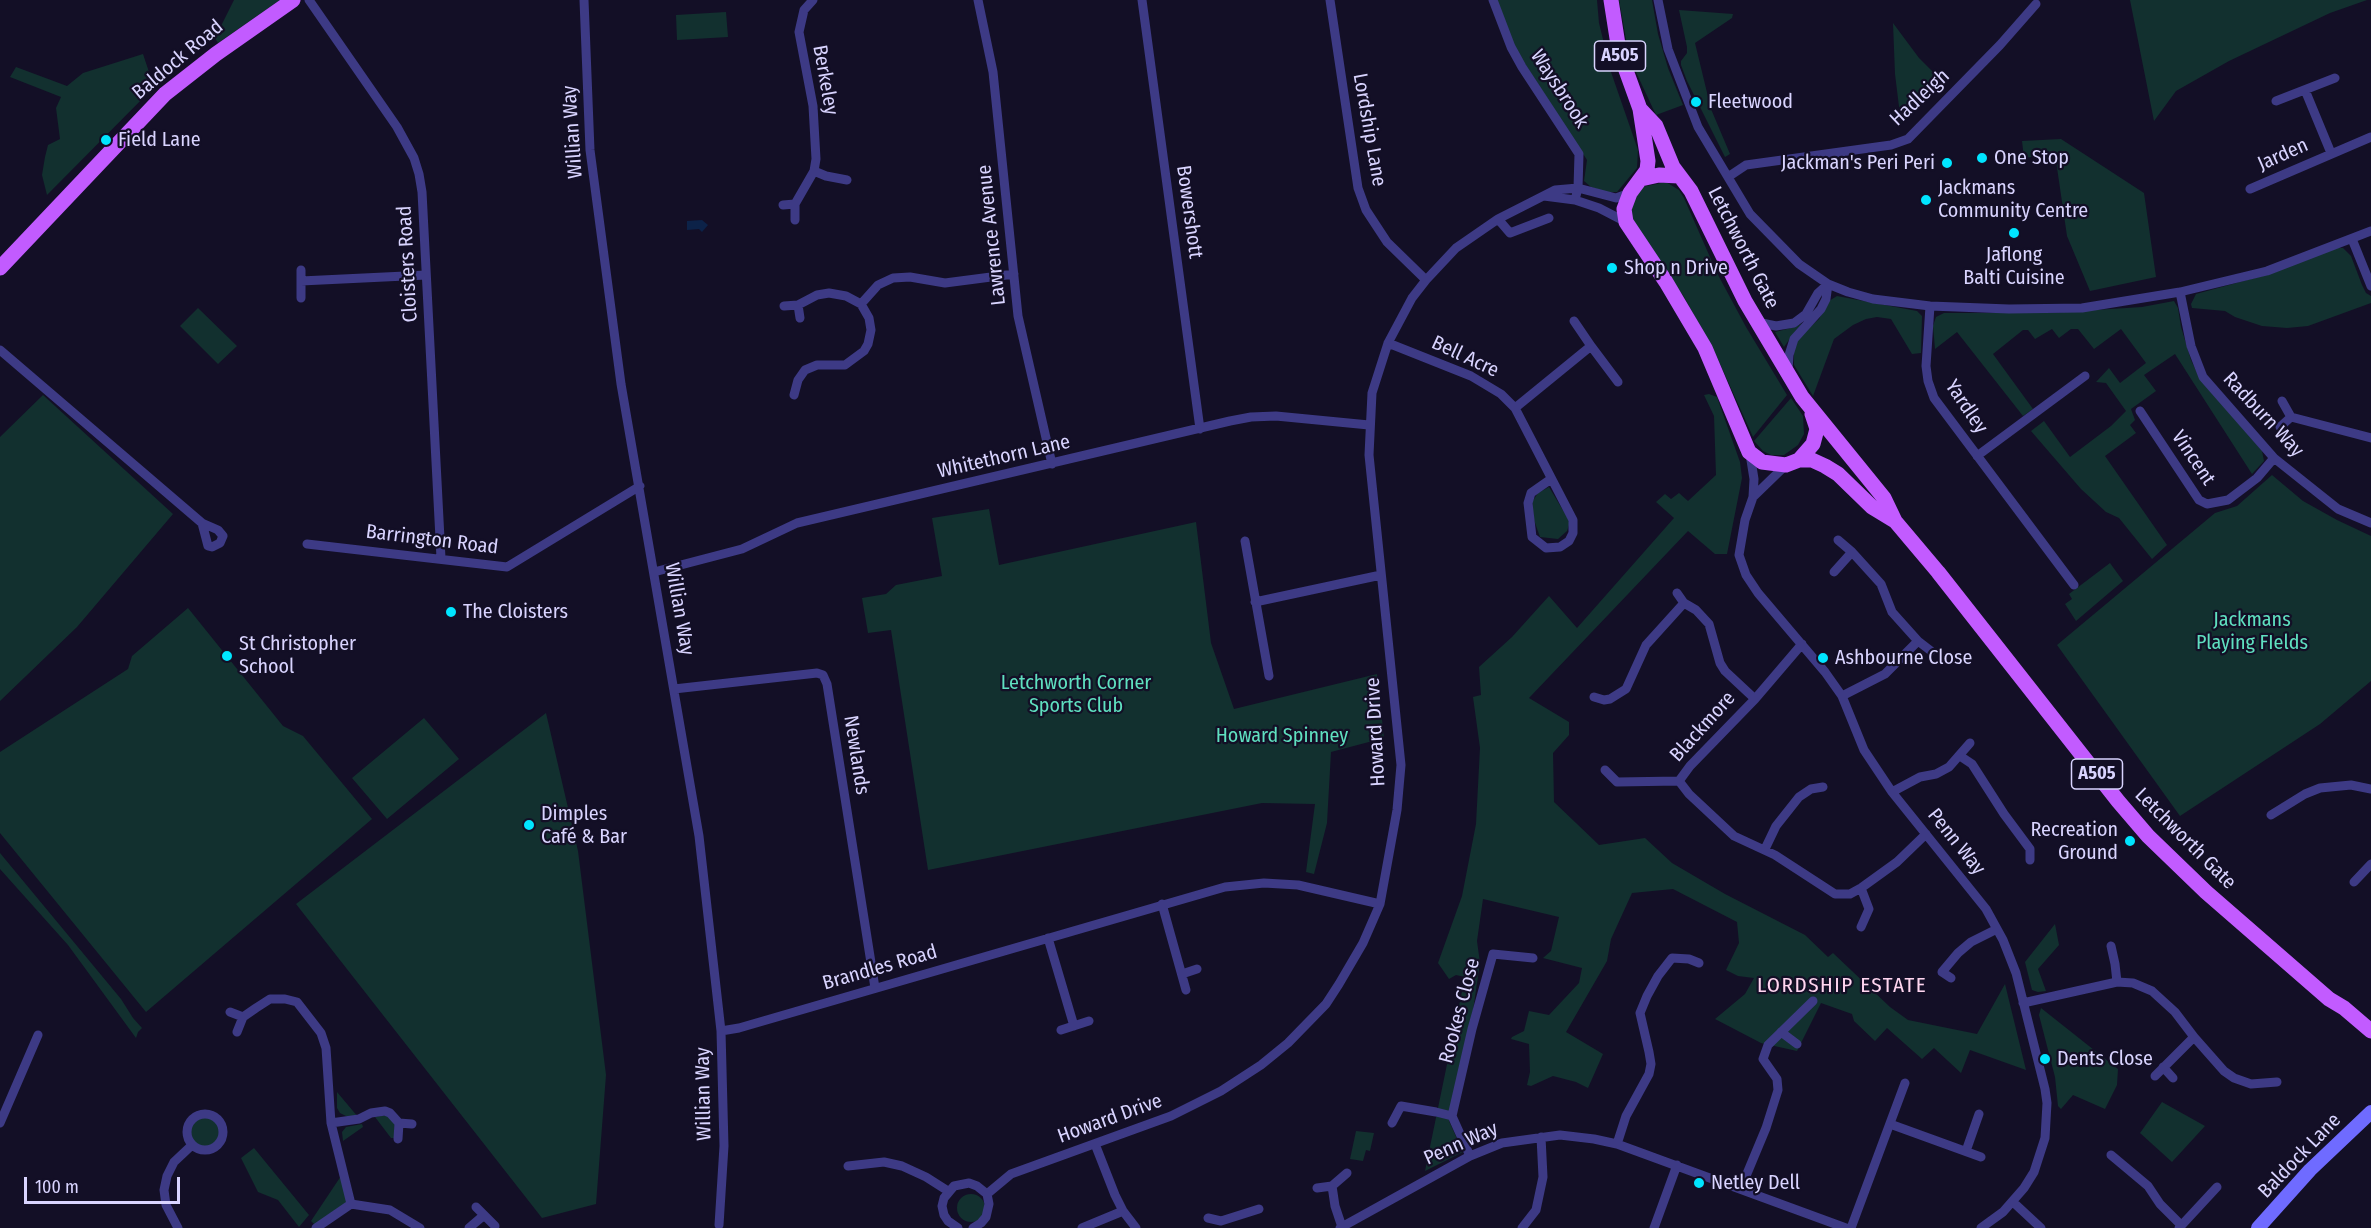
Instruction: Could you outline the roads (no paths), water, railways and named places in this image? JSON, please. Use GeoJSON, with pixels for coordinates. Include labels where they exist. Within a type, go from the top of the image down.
{"type":"FeatureCollection","features":[{"type":"Feature","properties":{"kind":"main road","name":"Baldock Road"},"geometry":{"type":"LineString","coordinates":[[0,268],[165,94],[216,54],[293,0]]}},
{"type":"Feature","properties":{"kind":"main road","name":"A505"},"geometry":{"type":"LineString","coordinates":[[1611,0],[1619,51],[1640,109],[1648,161],[1647,170],[1641,179]]}},
{"type":"Feature","properties":{"kind":"main road","name":"A505"},"geometry":{"type":"LineString","coordinates":[[1640,109],[1656,126],[1679,176]]}},
{"type":"Feature","properties":{"kind":"main road"},"geometry":{"type":"LineString","coordinates":[[1679,176],[1659,175],[1641,179],[1630,193],[1624,209],[1626,222],[1666,282],[1705,348],[1749,452]]}},
{"type":"Feature","properties":{"kind":"main road","name":"Letchworth Gate"},"geometry":{"type":"LineString","coordinates":[[1679,176],[1691,191],[1756,322],[1788,370],[1809,408],[1817,429],[1813,444],[1793,462]]}},
{"type":"Feature","properties":{"kind":"main road","name":"Letchworth Gate"},"geometry":{"type":"LineString","coordinates":[[1809,408],[1884,498],[1895,521],[2148,836],[2206,892],[2329,999],[2344,1008],[2371,1031]]}},
{"type":"Feature","properties":{"kind":"main road","name":"Letchworth Gate"},"geometry":{"type":"LineString","coordinates":[[1749,452],[1762,462],[1812,460],[1826,466],[1838,474],[1872,507],[1895,521]]}},
{"type":"Feature","properties":{"kind":"main road","name":"Letchworth Gate"},"geometry":{"type":"LineString","coordinates":[[2329,999],[2338,1014],[2371,1042]]}},
{"type":"Feature","properties":{"kind":"street","name":"Cloisters Road"},"geometry":{"type":"LineString","coordinates":[[309,0],[386,111],[414,158],[422,192],[441,558]]}},
{"type":"Feature","properties":{"kind":"street","name":"Willian Way"},"geometry":{"type":"LineString","coordinates":[[584,0],[590,150],[621,384],[699,836],[721,1031],[724,1146],[719,1225]]}},
{"type":"Feature","properties":{"kind":"street","name":"Berkeley"},"geometry":{"type":"LineString","coordinates":[[795,220],[795,204],[814,171],[817,151],[816,126],[799,32],[804,10],[813,0]]}},
{"type":"Feature","properties":{"kind":"street","name":"Lawrence Avenue"},"geometry":{"type":"LineString","coordinates":[[978,0],[993,72],[1022,338],[1052,464]]}},
{"type":"Feature","properties":{"kind":"street","name":"Bowershott"},"geometry":{"type":"LineString","coordinates":[[1142,0],[1200,429]]}},
{"type":"Feature","properties":{"kind":"street","name":"Lordship Lane"},"geometry":{"type":"LineString","coordinates":[[1330,0],[1358,188],[1366,210],[1387,242],[1426,280]]}},
{"type":"Feature","properties":{"kind":"street","name":"Waysbrook"},"geometry":{"type":"LineString","coordinates":[[1493,0],[1511,47],[1522,67],[1579,154],[1578,188],[1575,200]]}},
{"type":"Feature","properties":{"kind":"street"},"geometry":{"type":"LineString","coordinates":[[1658,0],[1668,49],[1698,127],[1750,214],[1799,264],[1828,284],[1873,299],[1930,306],[2009,309],[2082,308],[2180,292],[2266,271],[2371,231]]}},
{"type":"Feature","properties":{"kind":"street","name":"Hadleigh"},"geometry":{"type":"LineString","coordinates":[[1728,177],[1746,165],[1892,145],[1908,139],[2000,45],[2036,4]]}},
{"type":"Feature","properties":{"kind":"street"},"geometry":{"type":"LineString","coordinates":[[2276,101],[2335,78]]}},
{"type":"Feature","properties":{"kind":"street","name":"Jarden"},"geometry":{"type":"LineString","coordinates":[[2305,90],[2331,153]]}},
{"type":"Feature","properties":{"kind":"street","name":"Jarden"},"geometry":{"type":"LineString","coordinates":[[2250,189],[2371,137]]}},
{"type":"Feature","properties":{"kind":"street"},"geometry":{"type":"LineString","coordinates":[[814,171],[847,180]]}},
{"type":"Feature","properties":{"kind":"street","name":"Howard Drive"},"geometry":{"type":"LineString","coordinates":[[987,1194],[1011,1174],[1198,1104],[1237,1081],[1288,1043],[1326,1004],[1340,984],[1363,943],[1380,904],[1397,810],[1401,765],[1369,455],[1372,393],[1388,343],[1412,298],[1426,280],[1456,248],[1498,219],[1555,190],[1578,188],[1616,198],[1630,193]]}},
{"type":"Feature","properties":{"kind":"street"},"geometry":{"type":"LineString","coordinates":[[1544,196],[1575,200],[1599,208],[1626,222]]}},
{"type":"Feature","properties":{"kind":"street"},"geometry":{"type":"LineString","coordinates":[[783,205],[795,204]]}},
{"type":"Feature","properties":{"kind":"street"},"geometry":{"type":"LineString","coordinates":[[1498,219],[1510,233],[1549,218]]}},
{"type":"Feature","properties":{"kind":"street"},"geometry":{"type":"LineString","coordinates":[[2352,239],[2371,286]]}},
{"type":"Feature","properties":{"kind":"street"},"geometry":{"type":"LineString","coordinates":[[301,270],[302,298]]}},
{"type":"Feature","properties":{"kind":"street"},"geometry":{"type":"LineString","coordinates":[[861,304],[878,285],[893,278],[910,277],[945,283],[1014,274]]}},
{"type":"Feature","properties":{"kind":"street"},"geometry":{"type":"LineString","coordinates":[[301,281],[426,275]]}},
{"type":"Feature","properties":{"kind":"street"},"geometry":{"type":"LineString","coordinates":[[1756,322],[1776,326],[1794,323],[1806,314],[1818,293],[1828,284]]}},
{"type":"Feature","properties":{"kind":"street"},"geometry":{"type":"LineString","coordinates":[[1788,370],[1789,355],[1794,339],[1821,309],[1826,299],[1828,284]]}},
{"type":"Feature","properties":{"kind":"street","name":"Radburn Way"},"geometry":{"type":"LineString","coordinates":[[2180,292],[2191,346],[2203,377],[2274,458],[2338,509],[2371,523]]}},
{"type":"Feature","properties":{"kind":"street"},"geometry":{"type":"LineString","coordinates":[[784,306],[798,305],[817,295],[829,293],[846,296],[861,304],[871,330],[864,351],[845,365],[817,365],[805,370],[798,380],[794,395]]}},
{"type":"Feature","properties":{"kind":"street"},"geometry":{"type":"LineString","coordinates":[[798,305],[800,318]]}},
{"type":"Feature","properties":{"kind":"street","name":"Yardley"},"geometry":{"type":"LineString","coordinates":[[1930,306],[1926,366],[1934,398],[2074,585]]}},
{"type":"Feature","properties":{"kind":"street"},"geometry":{"type":"LineString","coordinates":[[1574,321],[1618,382]]}},
{"type":"Feature","properties":{"kind":"street","name":"Bell Acre"},"geometry":{"type":"LineString","coordinates":[[1388,343],[1483,382],[1501,394],[1515,408],[1573,520],[1573,532],[1564,544],[1560,547],[1546,548],[1540,546],[1532,537],[1528,503],[1531,493],[1551,479]]}},
{"type":"Feature","properties":{"kind":"street"},"geometry":{"type":"LineString","coordinates":[[1515,408],[1591,346]]}},
{"type":"Feature","properties":{"kind":"street"},"geometry":{"type":"LineString","coordinates":[[0,350],[202,524]]}},
{"type":"Feature","properties":{"kind":"street","name":"Yardley"},"geometry":{"type":"LineString","coordinates":[[1977,456],[2072,379],[2085,376]]}},
{"type":"Feature","properties":{"kind":"street"},"geometry":{"type":"LineString","coordinates":[[2282,401],[2291,417],[2371,438]]}},
{"type":"Feature","properties":{"kind":"street","name":"Whitethorn Lane"},"geometry":{"type":"LineString","coordinates":[[654,572],[742,549],[797,523],[1240,419],[1276,416],[1369,425]]}},
{"type":"Feature","properties":{"kind":"street"},"geometry":{"type":"LineString","coordinates":[[2280,427],[2291,417]]}},
{"type":"Feature","properties":{"kind":"street","name":"Vincent"},"geometry":{"type":"LineString","coordinates":[[2142,418],[2199,500],[2207,504],[2228,500],[2257,478],[2274,458]]}},
{"type":"Feature","properties":{"kind":"street","name":"Penn Way"},"geometry":{"type":"LineString","coordinates":[[1749,452],[1754,479],[1754,497],[1745,520],[1739,555],[1746,575],[1842,696],[1864,750],[1892,792],[1986,909],[2016,973],[2045,1089],[2047,1122],[2045,1138],[2034,1172],[2013,1202],[1981,1228]]}},
{"type":"Feature","properties":{"kind":"street","name":"Penn Way"},"geometry":{"type":"LineString","coordinates":[[1754,497],[1793,462]]}},
{"type":"Feature","properties":{"kind":"street","name":"Barrington Road"},"geometry":{"type":"LineString","coordinates":[[307,544],[507,567],[640,486]]}},
{"type":"Feature","properties":{"kind":"street"},"geometry":{"type":"LineString","coordinates":[[1838,540],[1881,584],[1892,612],[1918,641],[1931,651]]}},
{"type":"Feature","properties":{"kind":"street"},"geometry":{"type":"LineString","coordinates":[[1245,541],[1269,676]]}},
{"type":"Feature","properties":{"kind":"street"},"geometry":{"type":"LineString","coordinates":[[1834,572],[1852,552]]}},
{"type":"Feature","properties":{"kind":"street"},"geometry":{"type":"LineString","coordinates":[[2056,561],[2065,555]]}},
{"type":"Feature","properties":{"kind":"street"},"geometry":{"type":"LineString","coordinates":[[1255,602],[1382,575]]}},
{"type":"Feature","properties":{"kind":"street","name":"Blackmore"},"geometry":{"type":"LineString","coordinates":[[1677,593],[1684,603],[1696,610],[1709,624],[1720,663],[1725,671],[1755,699]]}},
{"type":"Feature","properties":{"kind":"street"},"geometry":{"type":"LineString","coordinates":[[1594,697],[1599,700],[1610,699],[1626,689],[1646,645],[1684,603]]}},
{"type":"Feature","properties":{"kind":"street"},"geometry":{"type":"LineString","coordinates":[[1842,696],[1885,674],[1918,641]]}},
{"type":"Feature","properties":{"kind":"street","name":"Blackmore"},"geometry":{"type":"LineString","coordinates":[[1679,781],[1690,766],[1755,699],[1802,644]]}},
{"type":"Feature","properties":{"kind":"street","name":"Newlands"},"geometry":{"type":"LineString","coordinates":[[674,689],[817,673],[823,675],[875,988]]}},
{"type":"Feature","properties":{"kind":"street"},"geometry":{"type":"LineString","coordinates":[[1892,792],[1920,777],[1936,774],[1948,767],[1970,743]]}},
{"type":"Feature","properties":{"kind":"street"},"geometry":{"type":"LineString","coordinates":[[1960,756],[1972,764],[2030,849],[2030,860]]}},
{"type":"Feature","properties":{"kind":"street","name":"Blackmore"},"geometry":{"type":"LineString","coordinates":[[1605,770],[1617,782],[1679,781]]}},
{"type":"Feature","properties":{"kind":"street","name":"Blackmore"},"geometry":{"type":"LineString","coordinates":[[1679,781],[1689,794],[1734,836],[1748,844],[1765,849],[1835,894],[1850,894],[1861,888],[1897,862],[1926,834]]}},
{"type":"Feature","properties":{"kind":"street"},"geometry":{"type":"LineString","coordinates":[[2271,815],[2299,797],[2320,788],[2351,785],[2371,789]]}},
{"type":"Feature","properties":{"kind":"street"},"geometry":{"type":"LineString","coordinates":[[1765,849],[1776,826],[1799,797],[1811,789],[1823,787]]}},
{"type":"Feature","properties":{"kind":"street"},"geometry":{"type":"LineString","coordinates":[[2354,882],[2371,864]]}},
{"type":"Feature","properties":{"kind":"street","name":"Brandles Road"},"geometry":{"type":"LineString","coordinates":[[721,1031],[739,1028],[1225,887],[1264,883],[1315,887],[1380,904]]}},
{"type":"Feature","properties":{"kind":"street"},"geometry":{"type":"LineString","coordinates":[[1861,888],[1869,909],[1861,927]]}},
{"type":"Feature","properties":{"kind":"street"},"geometry":{"type":"LineString","coordinates":[[1162,904],[1186,990]]}},
{"type":"Feature","properties":{"kind":"street"},"geometry":{"type":"LineString","coordinates":[[1951,978],[1942,972],[1958,953],[1971,942],[1997,929]]}},
{"type":"Feature","properties":{"kind":"street"},"geometry":{"type":"LineString","coordinates":[[1048,938],[1074,1026]]}},
{"type":"Feature","properties":{"kind":"street"},"geometry":{"type":"LineString","coordinates":[[2111,946],[2116,982]]}},
{"type":"Feature","properties":{"kind":"street","name":"Rookes Close"},"geometry":{"type":"LineString","coordinates":[[1452,1116],[1472,1029],[1493,954],[1533,958]]}},
{"type":"Feature","properties":{"kind":"street"},"geometry":{"type":"LineString","coordinates":[[1617,1144],[1626,1116],[1649,1074],[1651,1064],[1640,1013],[1647,996],[1658,975],[1672,958],[1689,959],[1700,963]]}},
{"type":"Feature","properties":{"kind":"street"},"geometry":{"type":"LineString","coordinates":[[1182,974],[1197,969]]}},
{"type":"Feature","properties":{"kind":"street"},"geometry":{"type":"LineString","coordinates":[[2023,1003],[2116,982],[2133,983],[2152,991],[2175,1012],[2224,1071],[2234,1078],[2251,1084],[2277,1082]]}},
{"type":"Feature","properties":{"kind":"street"},"geometry":{"type":"LineString","coordinates":[[237,1032],[243,1017],[270,999],[297,1002],[309,1015],[321,1034],[326,1048],[331,1123],[351,1204]]}},
{"type":"Feature","properties":{"kind":"street"},"geometry":{"type":"LineString","coordinates":[[1741,1188],[1776,1097],[1777,1079],[1762,1059],[1768,1045],[1813,1001]]}},
{"type":"Feature","properties":{"kind":"street"},"geometry":{"type":"LineString","coordinates":[[230,1012],[243,1017]]}},
{"type":"Feature","properties":{"kind":"street"},"geometry":{"type":"LineString","coordinates":[[1061,1030],[1089,1022]]}},
{"type":"Feature","properties":{"kind":"street"},"geometry":{"type":"LineString","coordinates":[[1781,1032],[1797,1044]]}},
{"type":"Feature","properties":{"kind":"street"},"geometry":{"type":"LineString","coordinates":[[0,1124],[38,1035]]}},
{"type":"Feature","properties":{"kind":"street"},"geometry":{"type":"LineString","coordinates":[[2155,1076],[2194,1037]]}},
{"type":"Feature","properties":{"kind":"street"},"geometry":{"type":"LineString","coordinates":[[2163,1067],[2173,1078]]}},
{"type":"Feature","properties":{"kind":"street"},"geometry":{"type":"LineString","coordinates":[[1851,1228],[1905,1083]]}},
{"type":"Feature","properties":{"kind":"street"},"geometry":{"type":"LineString","coordinates":[[1392,1123],[1401,1106],[1452,1116],[1470,1156]]}},
{"type":"Feature","properties":{"kind":"street"},"geometry":{"type":"LineString","coordinates":[[331,1123],[359,1119],[378,1111],[390,1113],[399,1124],[398,1139]]}},
{"type":"Feature","properties":{"kind":"street","name":"Baldock Lane"},"geometry":{"type":"LineString","coordinates":[[2258,1228],[2310,1170],[2371,1112]]}},
{"type":"Feature","properties":{"kind":"street"},"geometry":{"type":"LineString","coordinates":[[203,1114],[211,1114],[218,1119],[223,1131],[222,1140],[216,1146],[202,1150],[191,1146],[188,1127],[192,1120],[203,1114]]}},
{"type":"Feature","properties":{"kind":"street"},"geometry":{"type":"LineString","coordinates":[[1966,1151],[1979,1114]]}},
{"type":"Feature","properties":{"kind":"street"},"geometry":{"type":"LineString","coordinates":[[399,1124],[412,1124]]}},
{"type":"Feature","properties":{"kind":"street"},"geometry":{"type":"LineString","coordinates":[[1890,1124],[1981,1157]]}},
{"type":"Feature","properties":{"kind":"street"},"geometry":{"type":"LineString","coordinates":[[1522,1228],[1536,1210],[1543,1177],[1541,1137]]}},
{"type":"Feature","properties":{"kind":"street","name":"Penn Way"},"geometry":{"type":"LineString","coordinates":[[1341,1227],[1470,1156],[1502,1143],[1541,1137],[1578,1137],[1617,1144],[1741,1188],[1818,1223],[1845,1228]]}},
{"type":"Feature","properties":{"kind":"street"},"geometry":{"type":"LineString","coordinates":[[1095,1144],[1107,1178],[1123,1211],[1136,1228]]}},
{"type":"Feature","properties":{"kind":"street"},"geometry":{"type":"LineString","coordinates":[[178,1228],[166,1205],[164,1190],[167,1176],[174,1162],[191,1146]]}},
{"type":"Feature","properties":{"kind":"street"},"geometry":{"type":"LineString","coordinates":[[2111,1155],[2148,1186],[2180,1227],[2217,1187]]}},
{"type":"Feature","properties":{"kind":"street"},"geometry":{"type":"LineString","coordinates":[[848,1166],[884,1162],[926,1177],[948,1191]]}},
{"type":"Feature","properties":{"kind":"street"},"geometry":{"type":"LineString","coordinates":[[1654,1228],[1677,1165]]}},
{"type":"Feature","properties":{"kind":"street"},"geometry":{"type":"LineString","coordinates":[[1317,1188],[1332,1186],[1347,1173]]}},
{"type":"Feature","properties":{"kind":"street"},"geometry":{"type":"LineString","coordinates":[[958,1228],[948,1221],[942,1206],[948,1191],[961,1184],[969,1183],[987,1194],[989,1204],[986,1217],[973,1228]]}},
{"type":"Feature","properties":{"kind":"street"},"geometry":{"type":"LineString","coordinates":[[1332,1186],[1341,1227]]}},
{"type":"Feature","properties":{"kind":"street"},"geometry":{"type":"LineString","coordinates":[[2013,1202],[2041,1228]]}},
{"type":"Feature","properties":{"kind":"street"},"geometry":{"type":"LineString","coordinates":[[316,1228],[351,1204],[390,1209],[420,1228]]}},
{"type":"Feature","properties":{"kind":"street"},"geometry":{"type":"LineString","coordinates":[[476,1207],[495,1226]]}},
{"type":"Feature","properties":{"kind":"street"},"geometry":{"type":"LineString","coordinates":[[1208,1218],[1221,1225],[1259,1209]]}},
{"type":"Feature","properties":{"kind":"street"},"geometry":{"type":"LineString","coordinates":[[1083,1228],[1123,1211]]}},
{"type":"Feature","properties":{"kind":"street"},"geometry":{"type":"LineString","coordinates":[[469,1228],[483,1216]]}},
{"type":"Feature","properties":{"kind":"street"},"geometry":{"type":"LineString","coordinates":[[986,1217],[991,1228]]}},
{"type":"Feature","properties":{"kind":"street"},"geometry":{"type":"LineString","coordinates":[[938,1228],[948,1221]]}},
{"type":"Feature","properties":{"kind":"water"},"geometry":{"type":"Polygon","coordinates":[[[702,220],[708,225],[702,232],[699,229],[687,230],[687,221],[702,220]]]}},
{"type":"Feature","properties":{"kind":"place","name":"Fleetwood"},"geometry":{"type":"Point","coordinates":[1696,102]}},
{"type":"Feature","properties":{"kind":"place","name":"Field Lane"},"geometry":{"type":"Point","coordinates":[106,140]}},
{"type":"Feature","properties":{"kind":"place","name":"One Stop"},"geometry":{"type":"Point","coordinates":[1982,158]}},
{"type":"Feature","properties":{"kind":"place","name":"Jackman's Peri Peri"},"geometry":{"type":"Point","coordinates":[1947,163]}},
{"type":"Feature","properties":{"kind":"place","name":"Jackmans Community Centre"},"geometry":{"type":"Point","coordinates":[1926,200]}},
{"type":"Feature","properties":{"kind":"place","name":"Jaflong Balti Cuisine"},"geometry":{"type":"Point","coordinates":[2014,233]}},
{"type":"Feature","properties":{"kind":"place","name":"Shop n Drive"},"geometry":{"type":"Point","coordinates":[1612,268]}},
{"type":"Feature","properties":{"kind":"place","name":"The Cloisters"},"geometry":{"type":"Point","coordinates":[451,612]}},
{"type":"Feature","properties":{"kind":"place","name":"St Christopher School"},"geometry":{"type":"Point","coordinates":[227,656]}},
{"type":"Feature","properties":{"kind":"place","name":"Ashbourne Close"},"geometry":{"type":"Point","coordinates":[1823,658]}},
{"type":"Feature","properties":{"kind":"place","name":"Dimples Café & Bar"},"geometry":{"type":"Point","coordinates":[529,825]}},
{"type":"Feature","properties":{"kind":"place","name":"Recreation Ground"},"geometry":{"type":"Point","coordinates":[2130,841]}},
{"type":"Feature","properties":{"kind":"place","name":"Dents Close"},"geometry":{"type":"Point","coordinates":[2045,1059]}},
{"type":"Feature","properties":{"kind":"place","name":"Netley Dell"},"geometry":{"type":"Point","coordinates":[1699,1183]}},
{"type":"Feature","properties":{"kind":"district","name":"LORDSHIP ESTATE"},"geometry":{"type":"Point","coordinates":[1842,986]}},
{"type":"Feature","properties":{"kind":"park label","name":"Jackmans Playing FIelds"},"geometry":{"type":"Point","coordinates":[2252,632]}},
{"type":"Feature","properties":{"kind":"park label","name":"Letchworth Corner Sports Club"},"geometry":{"type":"Point","coordinates":[1076,694]}},
{"type":"Feature","properties":{"kind":"park label","name":"Howard Spinney"},"geometry":{"type":"Point","coordinates":[1282,736]}}]}
